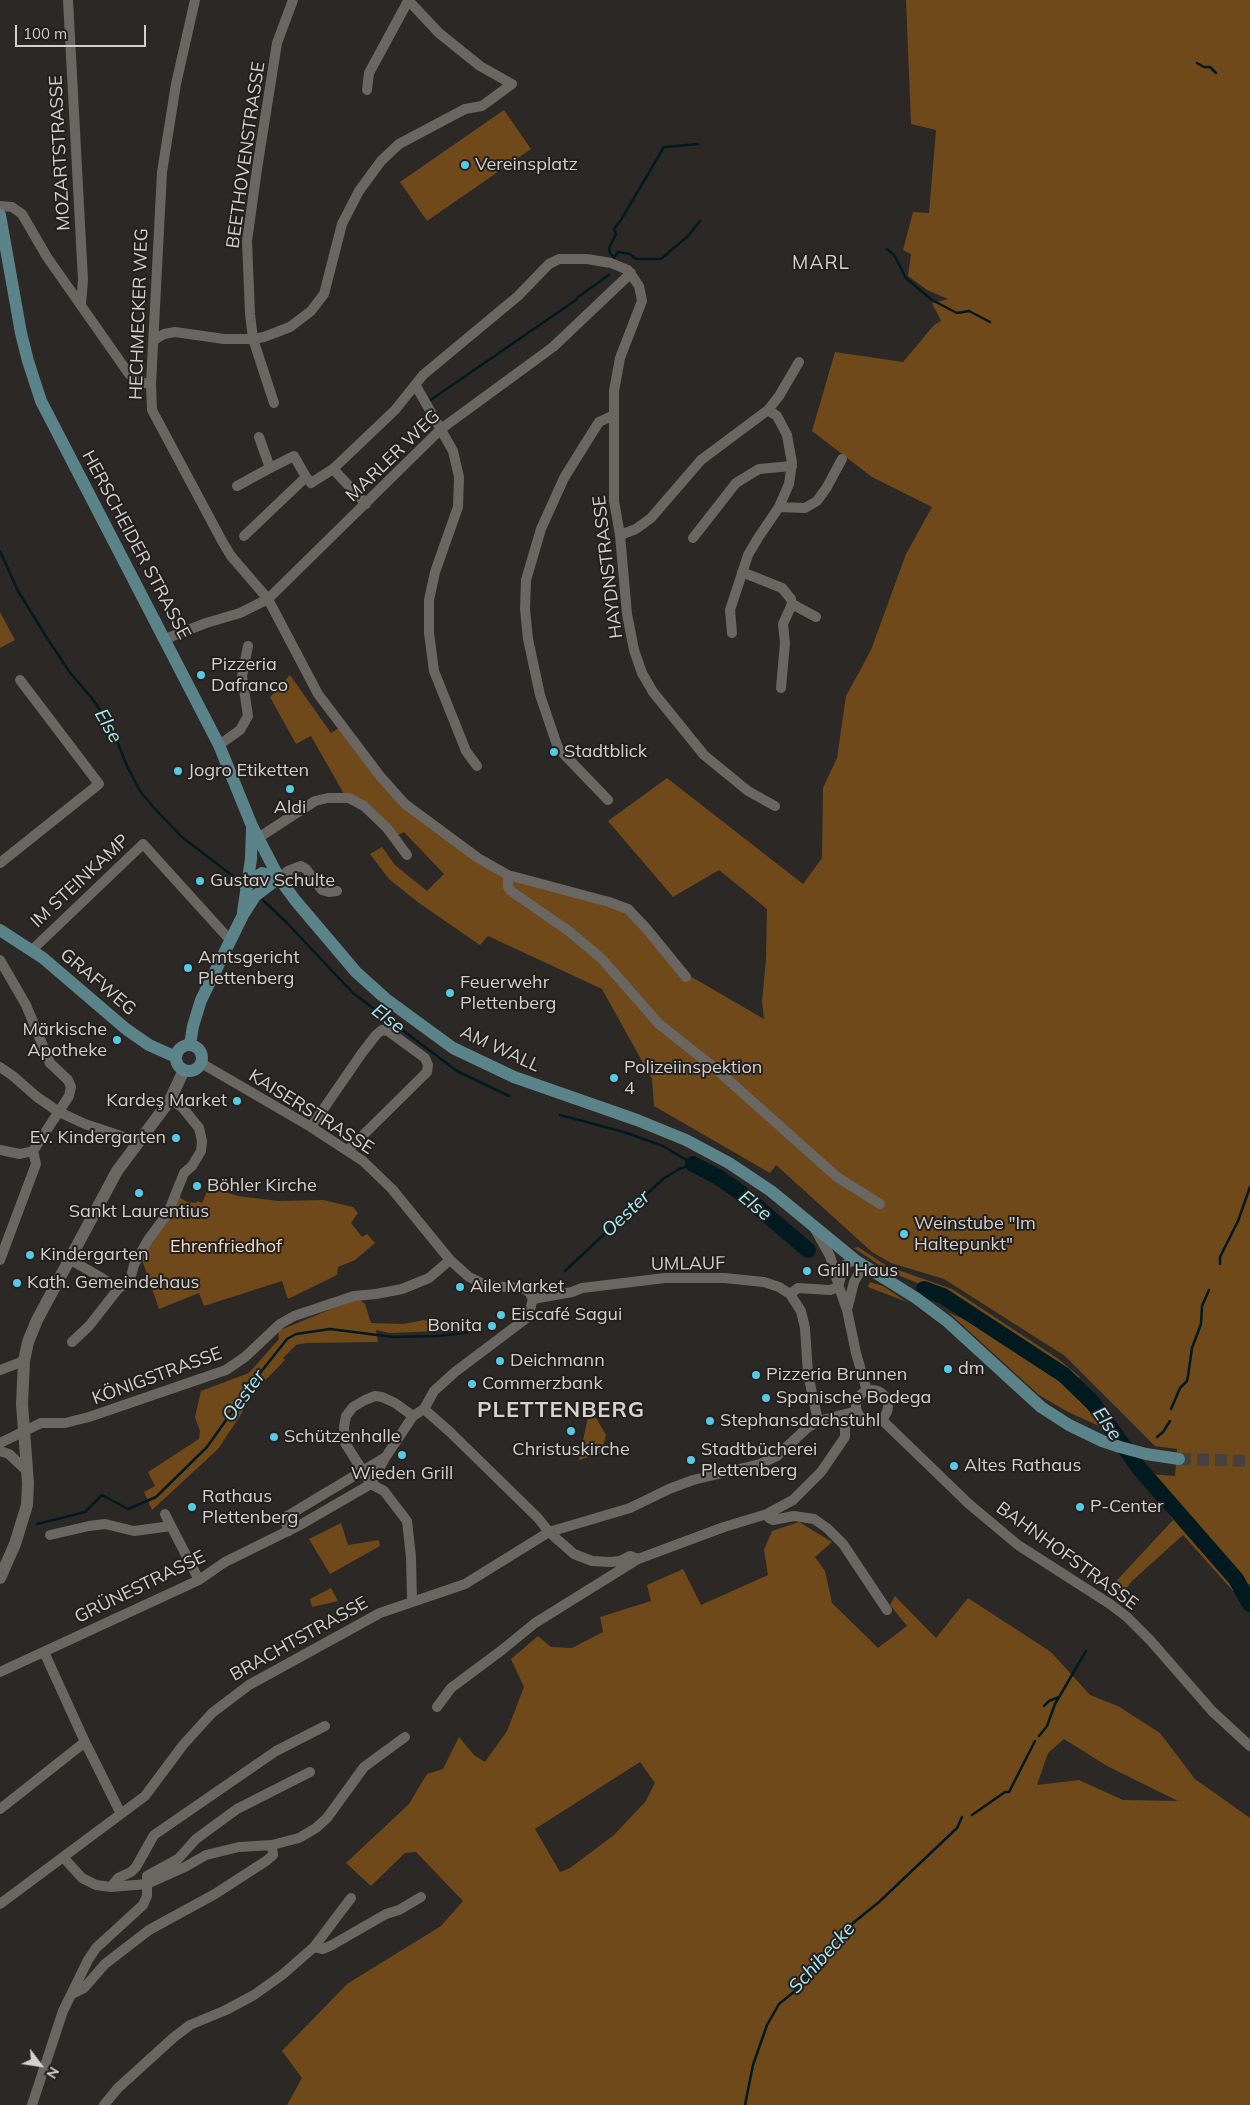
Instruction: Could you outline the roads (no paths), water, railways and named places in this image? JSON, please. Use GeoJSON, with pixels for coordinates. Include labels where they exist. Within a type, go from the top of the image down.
{"type":"FeatureCollection","features":[{"type":"Feature","properties":{"kind":"main road","name":"HERSCHEIDER STRASSE"},"geometry":{"type":"LineString","coordinates":[[0,215],[21,333],[41,400],[166,639],[219,745],[252,826],[279,878]]}},
{"type":"Feature","properties":{"kind":"main road"},"geometry":{"type":"LineString","coordinates":[[243,915],[252,851],[252,826]]}},
{"type":"Feature","properties":{"kind":"main road"},"geometry":{"type":"LineString","coordinates":[[190,1045],[199,1005],[243,915],[255,896],[279,878],[270,874],[262,874],[254,878],[246,888]]}},
{"type":"Feature","properties":{"kind":"main road","name":"AM WALL"},"geometry":{"type":"LineString","coordinates":[[279,878],[306,914],[356,972],[386,1000],[452,1048],[514,1077],[637,1120],[693,1144],[729,1163],[771,1191],[859,1263]]}},
{"type":"Feature","properties":{"kind":"main road","name":"GRAFWEG"},"geometry":{"type":"LineString","coordinates":[[0,930],[32,950],[149,1046],[176,1057]]}},
{"type":"Feature","properties":{"kind":"main road"},"geometry":{"type":"LineString","coordinates":[[190,1045],[200,1052],[201,1063],[194,1070],[184,1070],[178,1066],[176,1057],[182,1048],[190,1045]]}},
{"type":"Feature","properties":{"kind":"main road"},"geometry":{"type":"LineString","coordinates":[[859,1263],[916,1298],[948,1322],[1041,1407],[1070,1425],[1102,1441],[1146,1454],[1179,1459]]}},
{"type":"Feature","properties":{"kind":"street","name":"MOZARTSTRASSE"},"geometry":{"type":"LineString","coordinates":[[68,0],[83,280],[81,304]]}},
{"type":"Feature","properties":{"kind":"street","name":"HECHMECKER WEG"},"geometry":{"type":"LineString","coordinates":[[195,0],[173,103],[162,172],[151,384],[152,410],[222,541],[231,556],[268,599],[318,694],[380,776],[405,804],[478,858],[508,875],[609,902],[628,909],[686,977]]}},
{"type":"Feature","properties":{"kind":"street","name":"BEETHOVENSTRASSE"},"geometry":{"type":"LineString","coordinates":[[274,403],[252,339],[247,241],[277,43],[293,0]]}},
{"type":"Feature","properties":{"kind":"street"},"geometry":{"type":"LineString","coordinates":[[154,340],[164,334],[175,332],[224,339],[252,339],[264,337],[290,327],[311,311],[324,294],[342,224],[359,190],[381,161],[399,144],[465,110],[482,106],[512,84],[480,66],[439,34],[408,0],[370,73],[367,90]]}},
{"type":"Feature","properties":{"kind":"street"},"geometry":{"type":"LineString","coordinates":[[0,206],[12,207],[22,214],[47,257],[129,374],[139,382],[151,384]]}},
{"type":"Feature","properties":{"kind":"street"},"geometry":{"type":"LineString","coordinates":[[237,486],[294,456],[306,477],[312,483],[333,469],[395,410],[423,375],[518,296],[549,264],[559,259],[573,258],[611,263],[631,273]]}},
{"type":"Feature","properties":{"kind":"street","name":"MARLER WEG"},"geometry":{"type":"LineString","coordinates":[[166,639],[206,623],[240,613],[268,599],[441,429],[553,347],[631,273]]}},
{"type":"Feature","properties":{"kind":"street","name":"HAYDNSTRASSE"},"geometry":{"type":"LineString","coordinates":[[631,273],[639,286],[642,301],[620,358],[614,391],[614,501],[620,535],[627,614],[634,650],[642,673],[653,692],[704,755],[748,791],[775,806]]}},
{"type":"Feature","properties":{"kind":"street"},"geometry":{"type":"LineString","coordinates":[[620,535],[636,529],[651,518],[701,460],[768,410],[780,396],[799,362]]}},
{"type":"Feature","properties":{"kind":"street"},"geometry":{"type":"LineString","coordinates":[[416,386],[453,451],[459,477],[458,507],[435,572],[429,600],[429,633],[434,671],[466,752],[477,766]]}},
{"type":"Feature","properties":{"kind":"street"},"geometry":{"type":"LineString","coordinates":[[732,633],[730,610],[742,572],[758,538],[779,507],[789,484],[792,466],[787,435],[777,416],[768,410]]}},
{"type":"Feature","properties":{"kind":"street"},"geometry":{"type":"LineString","coordinates":[[608,800],[558,748],[540,695],[528,639],[525,609],[526,580],[545,520],[564,478],[600,422],[614,415]]}},
{"type":"Feature","properties":{"kind":"street"},"geometry":{"type":"LineString","coordinates":[[259,437],[270,468]]}},
{"type":"Feature","properties":{"kind":"street"},"geometry":{"type":"LineString","coordinates":[[779,507],[805,508],[817,501],[842,459]]}},
{"type":"Feature","properties":{"kind":"street"},"geometry":{"type":"LineString","coordinates":[[693,538],[736,483],[759,469],[792,466]]}},
{"type":"Feature","properties":{"kind":"street"},"geometry":{"type":"LineString","coordinates":[[333,469],[366,504]]}},
{"type":"Feature","properties":{"kind":"street"},"geometry":{"type":"LineString","coordinates":[[244,536],[306,477]]}},
{"type":"Feature","properties":{"kind":"street"},"geometry":{"type":"LineString","coordinates":[[742,572],[782,588],[791,599],[792,604],[782,624],[785,643],[781,688]]}},
{"type":"Feature","properties":{"kind":"street"},"geometry":{"type":"LineString","coordinates":[[792,604],[816,617]]}},
{"type":"Feature","properties":{"kind":"street"},"geometry":{"type":"LineString","coordinates":[[219,745],[240,730],[248,716],[242,676],[248,646]]}},
{"type":"Feature","properties":{"kind":"street"},"geometry":{"type":"LineString","coordinates":[[0,863],[99,784],[20,680]]}},
{"type":"Feature","properties":{"kind":"street"},"geometry":{"type":"LineString","coordinates":[[258,838],[315,801],[328,798],[349,798],[364,806],[387,828],[407,855]]}},
{"type":"Feature","properties":{"kind":"street","name":"IM STEINKAMP"},"geometry":{"type":"LineString","coordinates":[[32,950],[143,844],[230,940]]}},
{"type":"Feature","properties":{"kind":"street"},"geometry":{"type":"LineString","coordinates":[[279,878],[294,868],[302,866],[322,890],[329,892],[337,890]]}},
{"type":"Feature","properties":{"kind":"street"},"geometry":{"type":"LineString","coordinates":[[508,875],[508,887],[511,892],[570,932],[602,959],[659,1024],[716,1069],[837,1177],[880,1204]]}},
{"type":"Feature","properties":{"kind":"street"},"geometry":{"type":"LineString","coordinates":[[0,960],[26,1005],[50,1063],[68,1080],[71,1086],[69,1096],[33,1151],[20,1154],[0,1150]]}},
{"type":"Feature","properties":{"kind":"street"},"geometry":{"type":"LineString","coordinates":[[311,1127],[362,1052],[382,1030],[388,1031],[425,1058],[428,1065],[427,1072],[348,1150]]}},
{"type":"Feature","properties":{"kind":"street","name":"KAISERSTRASSE"},"geometry":{"type":"LineString","coordinates":[[201,1063],[311,1127],[362,1161],[392,1189],[450,1260],[469,1277],[488,1286],[523,1288],[529,1292],[533,1299]]}},
{"type":"Feature","properties":{"kind":"street"},"geometry":{"type":"LineString","coordinates":[[0,1067],[59,1112],[85,1124],[130,1139],[138,1144]]}},
{"type":"Feature","properties":{"kind":"street"},"geometry":{"type":"LineString","coordinates":[[0,1578],[25,1516],[27,1472],[24,1431],[24,1361],[28,1342],[37,1320],[69,1259],[118,1171],[170,1100],[184,1070]]}},
{"type":"Feature","properties":{"kind":"street"},"geometry":{"type":"LineString","coordinates":[[72,1342],[89,1326],[118,1289],[130,1280],[138,1258],[148,1240],[158,1230],[168,1213],[184,1173],[200,1156],[202,1136],[191,1116],[182,1107],[170,1100]]}},
{"type":"Feature","properties":{"kind":"street"},"geometry":{"type":"LineString","coordinates":[[0,1260],[36,1164],[33,1151]]}},
{"type":"Feature","properties":{"kind":"street","name":"AM WALL"},"geometry":{"type":"LineString","coordinates":[[814,1225],[820,1241],[830,1256],[847,1310],[866,1391]]}},
{"type":"Feature","properties":{"kind":"street"},"geometry":{"type":"LineString","coordinates":[[69,1259],[118,1289]]}},
{"type":"Feature","properties":{"kind":"street","name":"KÖNIGSTRASSE"},"geometry":{"type":"LineString","coordinates":[[0,1443],[41,1423],[65,1423],[89,1417],[226,1370],[245,1357],[280,1324],[294,1316],[354,1296],[402,1289],[429,1278],[450,1260]]}},
{"type":"Feature","properties":{"kind":"street"},"geometry":{"type":"LineString","coordinates":[[818,1422],[808,1374],[803,1319],[798,1305],[790,1294],[798,1288],[830,1290],[839,1287],[843,1267],[846,1264],[859,1263]]}},
{"type":"Feature","properties":{"kind":"street","name":"AM WALL"},"geometry":{"type":"LineString","coordinates":[[847,1310],[859,1263]]}},
{"type":"Feature","properties":{"kind":"street","name":"UMLAUF"},"geometry":{"type":"LineString","coordinates":[[533,1299],[572,1292],[582,1288],[666,1278],[724,1278],[764,1282],[779,1287],[790,1294]]}},
{"type":"Feature","properties":{"kind":"street"},"geometry":{"type":"LineString","coordinates":[[371,1484],[385,1458],[413,1416],[424,1409],[434,1392],[455,1372],[528,1317],[533,1299]]}},
{"type":"Feature","properties":{"kind":"street"},"geometry":{"type":"LineString","coordinates":[[0,1370],[24,1361]]}},
{"type":"Feature","properties":{"kind":"street"},"geometry":{"type":"LineString","coordinates":[[866,1391],[877,1391],[886,1398],[888,1408],[881,1419],[875,1422],[866,1421],[856,1411],[857,1400],[866,1391]]}},
{"type":"Feature","properties":{"kind":"street"},"geometry":{"type":"LineString","coordinates":[[412,1601],[411,1556],[407,1521],[384,1491],[371,1484],[344,1437],[346,1416],[353,1407],[375,1396],[395,1403],[413,1416]]}},
{"type":"Feature","properties":{"kind":"street"},"geometry":{"type":"LineString","coordinates":[[424,1409],[450,1432],[569,1550],[583,1558],[610,1562],[620,1561],[630,1556],[638,1559]]}},
{"type":"Feature","properties":{"kind":"street","name":"BRACHTSTRASSE"},"geometry":{"type":"LineString","coordinates":[[0,1904],[145,1796],[183,1745],[212,1713],[248,1684],[394,1606],[464,1584],[549,1532],[630,1508],[669,1489],[693,1480],[760,1464],[777,1456],[807,1428],[818,1422],[856,1411]]}},
{"type":"Feature","properties":{"kind":"street"},"geometry":{"type":"LineString","coordinates":[[437,1707],[451,1688],[535,1623],[638,1559],[724,1527],[767,1514],[793,1500],[804,1492],[830,1461],[846,1433],[838,1416]]}},
{"type":"Feature","properties":{"kind":"street","name":"BAHNHOFSTRASSE"},"geometry":{"type":"LineString","coordinates":[[881,1419],[969,1504],[1018,1545],[1127,1617],[1150,1640],[1212,1711],[1250,1746]]}},
{"type":"Feature","properties":{"kind":"street"},"geometry":{"type":"LineString","coordinates":[[0,1451],[9,1454],[27,1472]]}},
{"type":"Feature","properties":{"kind":"street"},"geometry":{"type":"LineString","coordinates":[[289,1531],[284,1518],[385,1458]]}},
{"type":"Feature","properties":{"kind":"street","name":"GRÜNESTRASSE"},"geometry":{"type":"LineString","coordinates":[[0,1672],[199,1580],[225,1562],[289,1531],[371,1484]]}},
{"type":"Feature","properties":{"kind":"street"},"geometry":{"type":"LineString","coordinates":[[165,1514],[199,1580]]}},
{"type":"Feature","properties":{"kind":"street"},"geometry":{"type":"LineString","coordinates":[[767,1514],[773,1520],[794,1516],[814,1519],[827,1528],[843,1544],[887,1610]]}},
{"type":"Feature","properties":{"kind":"street"},"geometry":{"type":"LineString","coordinates":[[50,1535],[105,1524],[134,1531],[171,1526]]}},
{"type":"Feature","properties":{"kind":"street"},"geometry":{"type":"LineString","coordinates":[[44,1652],[85,1742],[121,1814]]}},
{"type":"Feature","properties":{"kind":"street"},"geometry":{"type":"LineString","coordinates":[[111,1887],[118,1878],[131,1872],[136,1867],[154,1835],[276,1751],[325,1726]]}},
{"type":"Feature","properties":{"kind":"street"},"geometry":{"type":"LineString","coordinates":[[63,1857],[82,1878],[96,1885],[111,1887],[147,1884],[185,1867],[206,1855],[272,1844],[305,1836],[327,1818],[364,1767],[405,1737]]}},
{"type":"Feature","properties":{"kind":"street"},"geometry":{"type":"LineString","coordinates":[[0,1809],[85,1742]]}},
{"type":"Feature","properties":{"kind":"street"},"geometry":{"type":"LineString","coordinates":[[32,2105],[63,2011],[88,1960],[100,1944],[143,1905],[147,1896],[147,1876],[178,1859],[196,1839],[238,1809],[310,1772]]}},
{"type":"Feature","properties":{"kind":"street"},"geometry":{"type":"LineString","coordinates":[[72,1995],[84,1988],[105,1964],[149,1930],[181,1910],[215,1894],[266,1861],[273,1855],[272,1844]]}},
{"type":"Feature","properties":{"kind":"street"},"geometry":{"type":"LineString","coordinates":[[314,1947],[323,1949],[332,1945],[386,1914],[399,1910],[421,1897]]}},
{"type":"Feature","properties":{"kind":"street"},"geometry":{"type":"LineString","coordinates":[[104,2105],[118,2088],[190,2025],[226,2010],[254,1995],[282,1975],[314,1947],[351,1898]]}},
{"type":"Feature","properties":{"kind":"waterway"},"geometry":{"type":"LineString","coordinates":[[1197,63],[1204,67],[1210,67],[1216,73]]}},
{"type":"Feature","properties":{"kind":"waterway"},"geometry":{"type":"LineString","coordinates":[[698,144],[664,147],[614,229],[616,234],[609,248],[610,253],[614,258],[618,252],[630,254],[636,259],[661,259],[688,236],[700,221]]}},
{"type":"Feature","properties":{"kind":"waterway"},"geometry":{"type":"LineString","coordinates":[[887,249],[894,255],[906,278],[932,300],[957,313],[969,311],[990,322]]}},
{"type":"Feature","properties":{"kind":"waterway"},"geometry":{"type":"LineString","coordinates":[[429,401],[576,300],[609,275]]}},
{"type":"Feature","properties":{"kind":"waterway","name":"Else"},"geometry":{"type":"LineString","coordinates":[[0,551],[18,591],[47,638],[71,674],[91,697],[110,724],[127,766],[140,791],[182,837],[238,880]]}},
{"type":"Feature","properties":{"kind":"waterway","name":"Else"},"geometry":{"type":"LineString","coordinates":[[263,900],[353,993],[457,1071],[509,1096]]}},
{"type":"Feature","properties":{"kind":"waterway","name":"Else"},"geometry":{"type":"LineString","coordinates":[[560,1115],[624,1132],[663,1146],[693,1164]]}},
{"type":"Feature","properties":{"kind":"waterway","name":"Oester"},"geometry":{"type":"LineString","coordinates":[[565,1271],[663,1179],[679,1169],[693,1164]]}},
{"type":"Feature","properties":{"kind":"waterway","name":"Else"},"geometry":{"type":"LineString","coordinates":[[693,1164],[718,1177],[741,1193],[808,1250]]}},
{"type":"Feature","properties":{"kind":"waterway"},"geometry":{"type":"LineString","coordinates":[[1220,1264],[1220,1257],[1238,1221],[1250,1187]]}},
{"type":"Feature","properties":{"kind":"waterway","name":"Else"},"geometry":{"type":"LineString","coordinates":[[924,1289],[943,1296],[1064,1375],[1093,1403],[1139,1468],[1236,1579],[1250,1604]]}},
{"type":"Feature","properties":{"kind":"waterway"},"geometry":{"type":"LineString","coordinates":[[1171,1409],[1180,1388],[1187,1381],[1192,1348],[1201,1324],[1202,1306],[1209,1290]]}},
{"type":"Feature","properties":{"kind":"waterway","name":"Oester"},"geometry":{"type":"LineString","coordinates":[[37,1524],[85,1512],[102,1495],[128,1509],[156,1497],[207,1447],[253,1382],[287,1339],[296,1334],[330,1329],[393,1337],[436,1336],[465,1333],[480,1327]]}},
{"type":"Feature","properties":{"kind":"waterway"},"geometry":{"type":"LineString","coordinates":[[1157,1437],[1163,1432],[1170,1421]]}},
{"type":"Feature","properties":{"kind":"waterway","name":"Schibecke"},"geometry":{"type":"LineString","coordinates":[[1039,1736],[1047,1726],[1055,1704],[1086,1651]]}},
{"type":"Feature","properties":{"kind":"waterway"},"geometry":{"type":"LineString","coordinates":[[1044,1706],[1049,1701],[1059,1697]]}},
{"type":"Feature","properties":{"kind":"waterway","name":"Schibecke"},"geometry":{"type":"LineString","coordinates":[[972,1815],[1005,1792],[1009,1792],[1035,1741]]}},
{"type":"Feature","properties":{"kind":"waterway","name":"Schibecke"},"geometry":{"type":"LineString","coordinates":[[745,2105],[753,2065],[767,2025],[779,2004],[795,1991],[837,1936],[879,1902],[957,1828],[962,1817]]}},
{"type":"Feature","properties":{"kind":"tunnel"},"geometry":{"type":"LineString","coordinates":[[1179,1459],[1250,1461]]}},
{"type":"Feature","properties":{"kind":"place","name":"Vereinsplatz"},"geometry":{"type":"Point","coordinates":[465,165]}},
{"type":"Feature","properties":{"kind":"place","name":"Pizzeria Dafranco"},"geometry":{"type":"Point","coordinates":[201,675]}},
{"type":"Feature","properties":{"kind":"place","name":"Stadtblick"},"geometry":{"type":"Point","coordinates":[554,752]}},
{"type":"Feature","properties":{"kind":"place","name":"Jogro Etiketten"},"geometry":{"type":"Point","coordinates":[178,771]}},
{"type":"Feature","properties":{"kind":"place","name":"Aldi"},"geometry":{"type":"Point","coordinates":[290,789]}},
{"type":"Feature","properties":{"kind":"place","name":"Gustav Schulte"},"geometry":{"type":"Point","coordinates":[200,881]}},
{"type":"Feature","properties":{"kind":"place","name":"Amtsgericht Plettenberg"},"geometry":{"type":"Point","coordinates":[188,968]}},
{"type":"Feature","properties":{"kind":"place","name":"Feuerwehr Plettenberg"},"geometry":{"type":"Point","coordinates":[450,993]}},
{"type":"Feature","properties":{"kind":"place","name":"Märkische Apotheke"},"geometry":{"type":"Point","coordinates":[117,1040]}},
{"type":"Feature","properties":{"kind":"place","name":"Polizeiinspektion 4"},"geometry":{"type":"Point","coordinates":[614,1078]}},
{"type":"Feature","properties":{"kind":"place","name":"Kardeş Market"},"geometry":{"type":"Point","coordinates":[237,1101]}},
{"type":"Feature","properties":{"kind":"place","name":"Ev. Kindergarten"},"geometry":{"type":"Point","coordinates":[176,1138]}},
{"type":"Feature","properties":{"kind":"place","name":"Böhler Kirche"},"geometry":{"type":"Point","coordinates":[197,1186]}},
{"type":"Feature","properties":{"kind":"place","name":"Sankt Laurentius"},"geometry":{"type":"Point","coordinates":[139,1193]}},
{"type":"Feature","properties":{"kind":"place","name":"Weinstube \"Im Haltepunkt\""},"geometry":{"type":"Point","coordinates":[904,1234]}},
{"type":"Feature","properties":{"kind":"place","name":"Kindergarten"},"geometry":{"type":"Point","coordinates":[30,1255]}},
{"type":"Feature","properties":{"kind":"place","name":"Grill Haus"},"geometry":{"type":"Point","coordinates":[807,1271]}},
{"type":"Feature","properties":{"kind":"place","name":"Kath. Gemeindehaus"},"geometry":{"type":"Point","coordinates":[17,1283]}},
{"type":"Feature","properties":{"kind":"place","name":"Aile Market"},"geometry":{"type":"Point","coordinates":[460,1287]}},
{"type":"Feature","properties":{"kind":"place","name":"Eiscafé Sagui"},"geometry":{"type":"Point","coordinates":[501,1315]}},
{"type":"Feature","properties":{"kind":"place","name":"Bonita"},"geometry":{"type":"Point","coordinates":[492,1326]}},
{"type":"Feature","properties":{"kind":"place","name":"Deichmann"},"geometry":{"type":"Point","coordinates":[500,1361]}},
{"type":"Feature","properties":{"kind":"place","name":"dm"},"geometry":{"type":"Point","coordinates":[948,1369]}},
{"type":"Feature","properties":{"kind":"place","name":"Pizzeria Brunnen"},"geometry":{"type":"Point","coordinates":[756,1375]}},
{"type":"Feature","properties":{"kind":"place","name":"Commerzbank"},"geometry":{"type":"Point","coordinates":[472,1384]}},
{"type":"Feature","properties":{"kind":"place","name":"Spanische Bodega"},"geometry":{"type":"Point","coordinates":[766,1398]}},
{"type":"Feature","properties":{"kind":"place","name":"Stephansdachstuhl"},"geometry":{"type":"Point","coordinates":[710,1421]}},
{"type":"Feature","properties":{"kind":"place","name":"Christuskirche"},"geometry":{"type":"Point","coordinates":[571,1431]}},
{"type":"Feature","properties":{"kind":"place","name":"Schützenhalle"},"geometry":{"type":"Point","coordinates":[274,1437]}},
{"type":"Feature","properties":{"kind":"place","name":"Wieden Grill"},"geometry":{"type":"Point","coordinates":[402,1455]}},
{"type":"Feature","properties":{"kind":"place","name":"Stadtbücherei Plettenberg"},"geometry":{"type":"Point","coordinates":[691,1460]}},
{"type":"Feature","properties":{"kind":"place","name":"Altes Rathaus"},"geometry":{"type":"Point","coordinates":[954,1466]}},
{"type":"Feature","properties":{"kind":"place","name":"Rathaus Plettenberg"},"geometry":{"type":"Point","coordinates":[192,1507]}},
{"type":"Feature","properties":{"kind":"place","name":"P-Center"},"geometry":{"type":"Point","coordinates":[1080,1507]}},
{"type":"Feature","properties":{"kind":"district","name":"MARL"},"geometry":{"type":"Point","coordinates":[821,263]}},
{"type":"Feature","properties":{"kind":"district","name":"PLETTENBERG"},"geometry":{"type":"Point","coordinates":[561,1410]}},
{"type":"Feature","properties":{"kind":"park label","name":"Ehrenfriedhof"},"geometry":{"type":"Point","coordinates":[226,1247]}}]}
